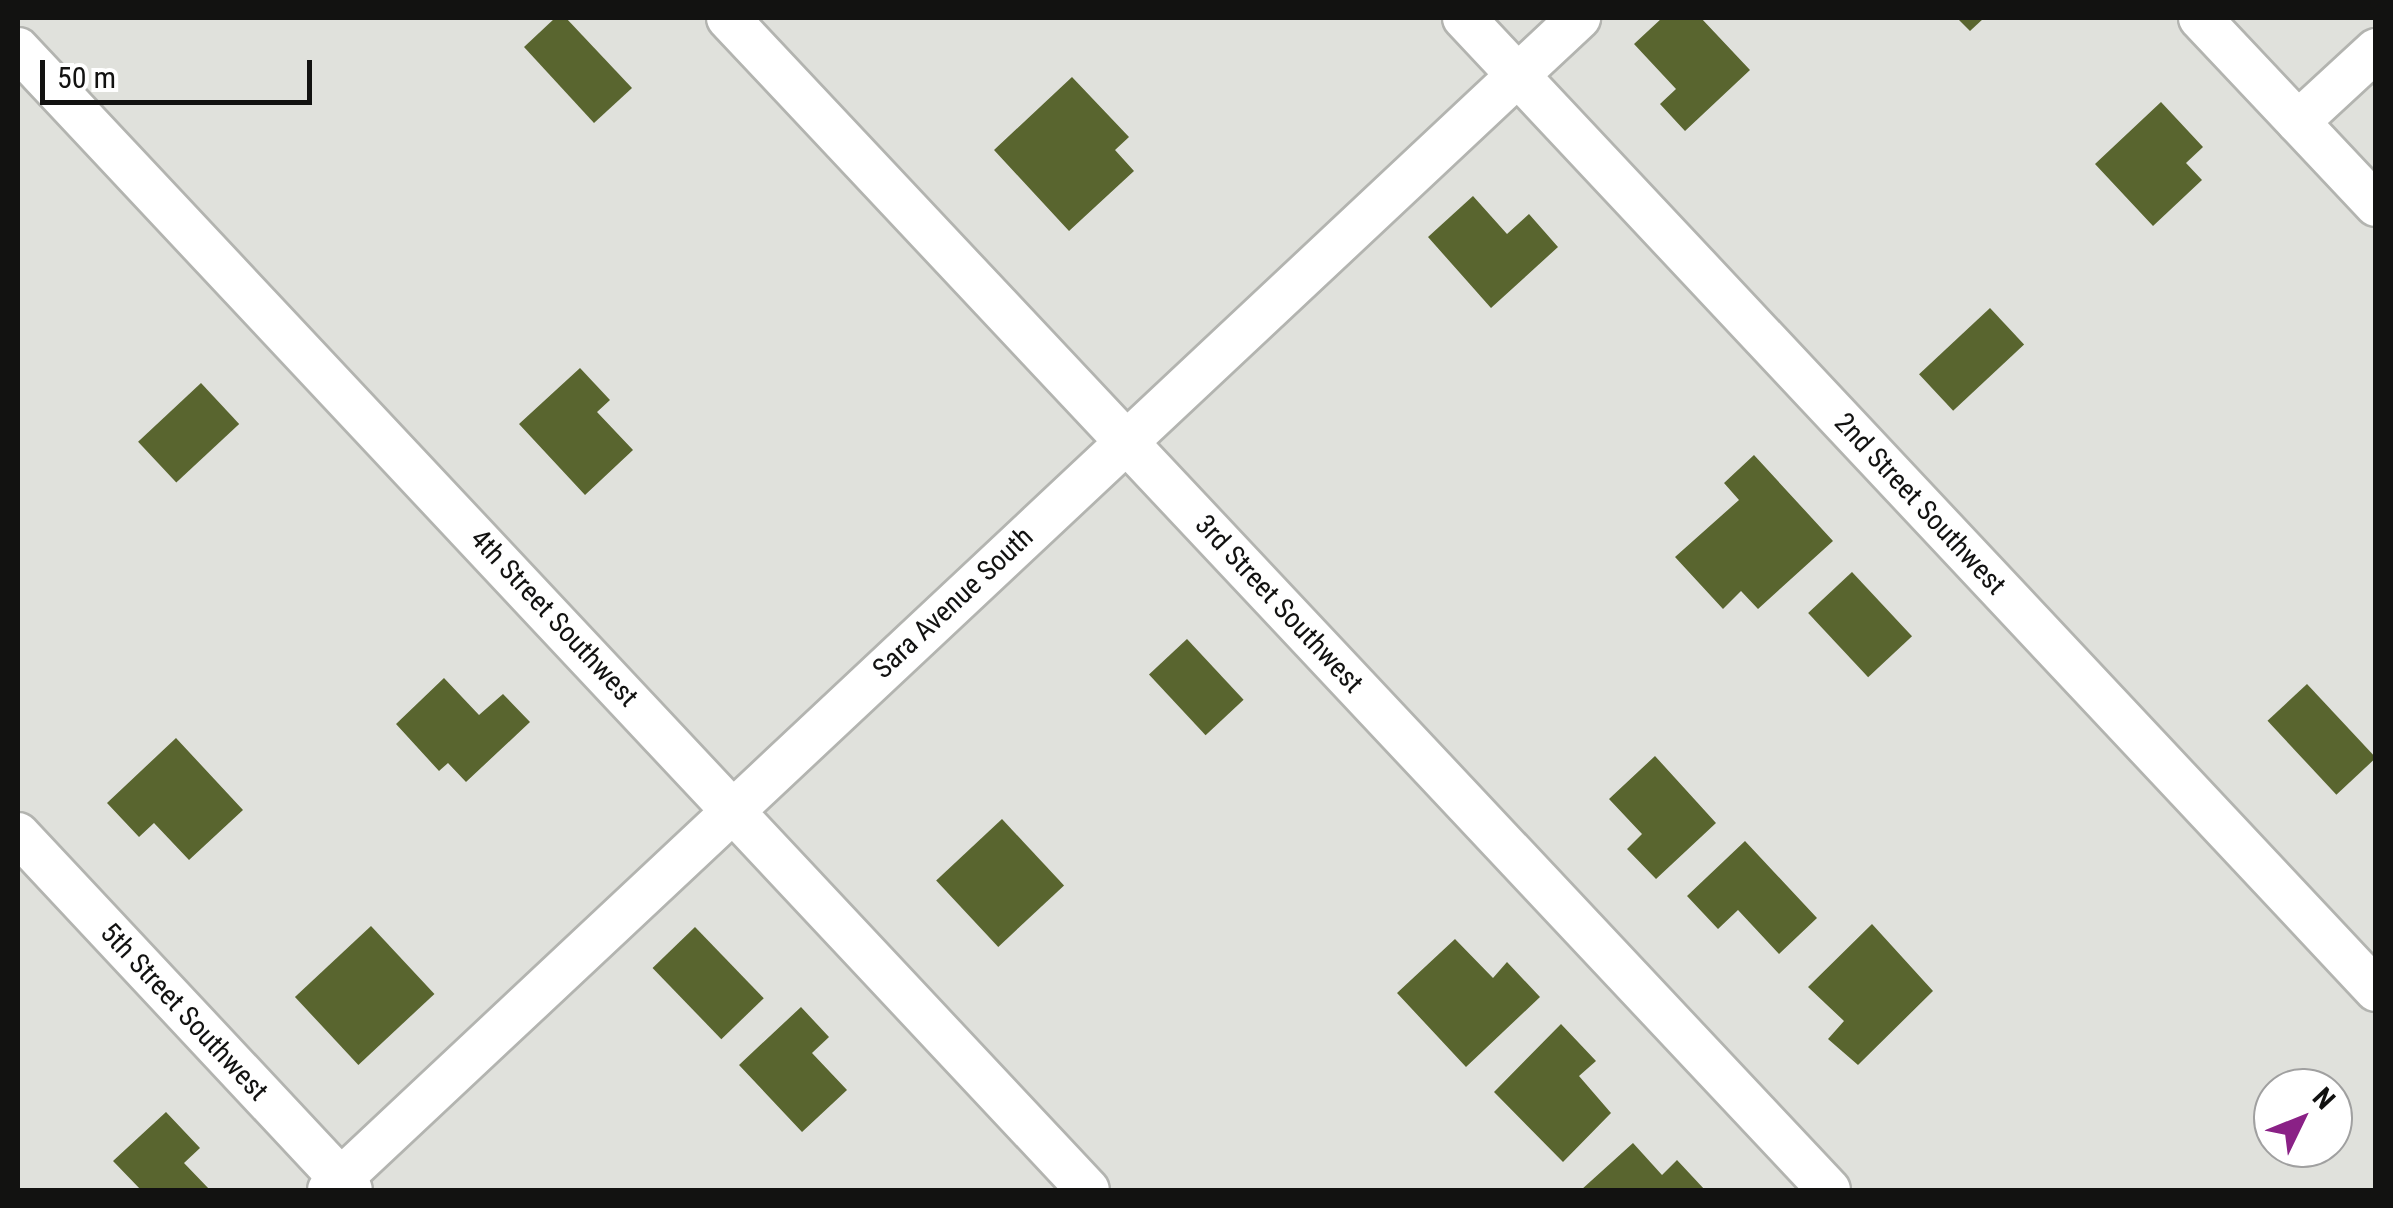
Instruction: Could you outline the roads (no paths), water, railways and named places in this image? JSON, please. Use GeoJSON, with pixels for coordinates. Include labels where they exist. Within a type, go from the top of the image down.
{"type":"FeatureCollection","features":[{"type":"Feature","properties":{"kind":"street","name":"3rd Street Southwest"},"geometry":{"type":"LineString","coordinates":[[728,18],[1829,1190]]}},
{"type":"Feature","properties":{"kind":"street","name":"2nd Street Southwest"},"geometry":{"type":"LineString","coordinates":[[1464,18],[2376,990]]}},
{"type":"Feature","properties":{"kind":"street","name":"Sara Avenue South"},"geometry":{"type":"LineString","coordinates":[[340,1187],[734,810],[1579,18]]}},
{"type":"Feature","properties":{"kind":"street"},"geometry":{"type":"LineString","coordinates":[[2200,18],[2376,204]]}},
{"type":"Feature","properties":{"kind":"street","name":"4th Street Southwest"},"geometry":{"type":"LineString","coordinates":[[18,48],[1088,1190]]}},
{"type":"Feature","properties":{"kind":"street"},"geometry":{"type":"LineString","coordinates":[[2298,122],[2376,50]]}},
{"type":"Feature","properties":{"kind":"street","name":"5th Street Southwest"},"geometry":{"type":"LineString","coordinates":[[18,834],[340,1187]]}}]}
